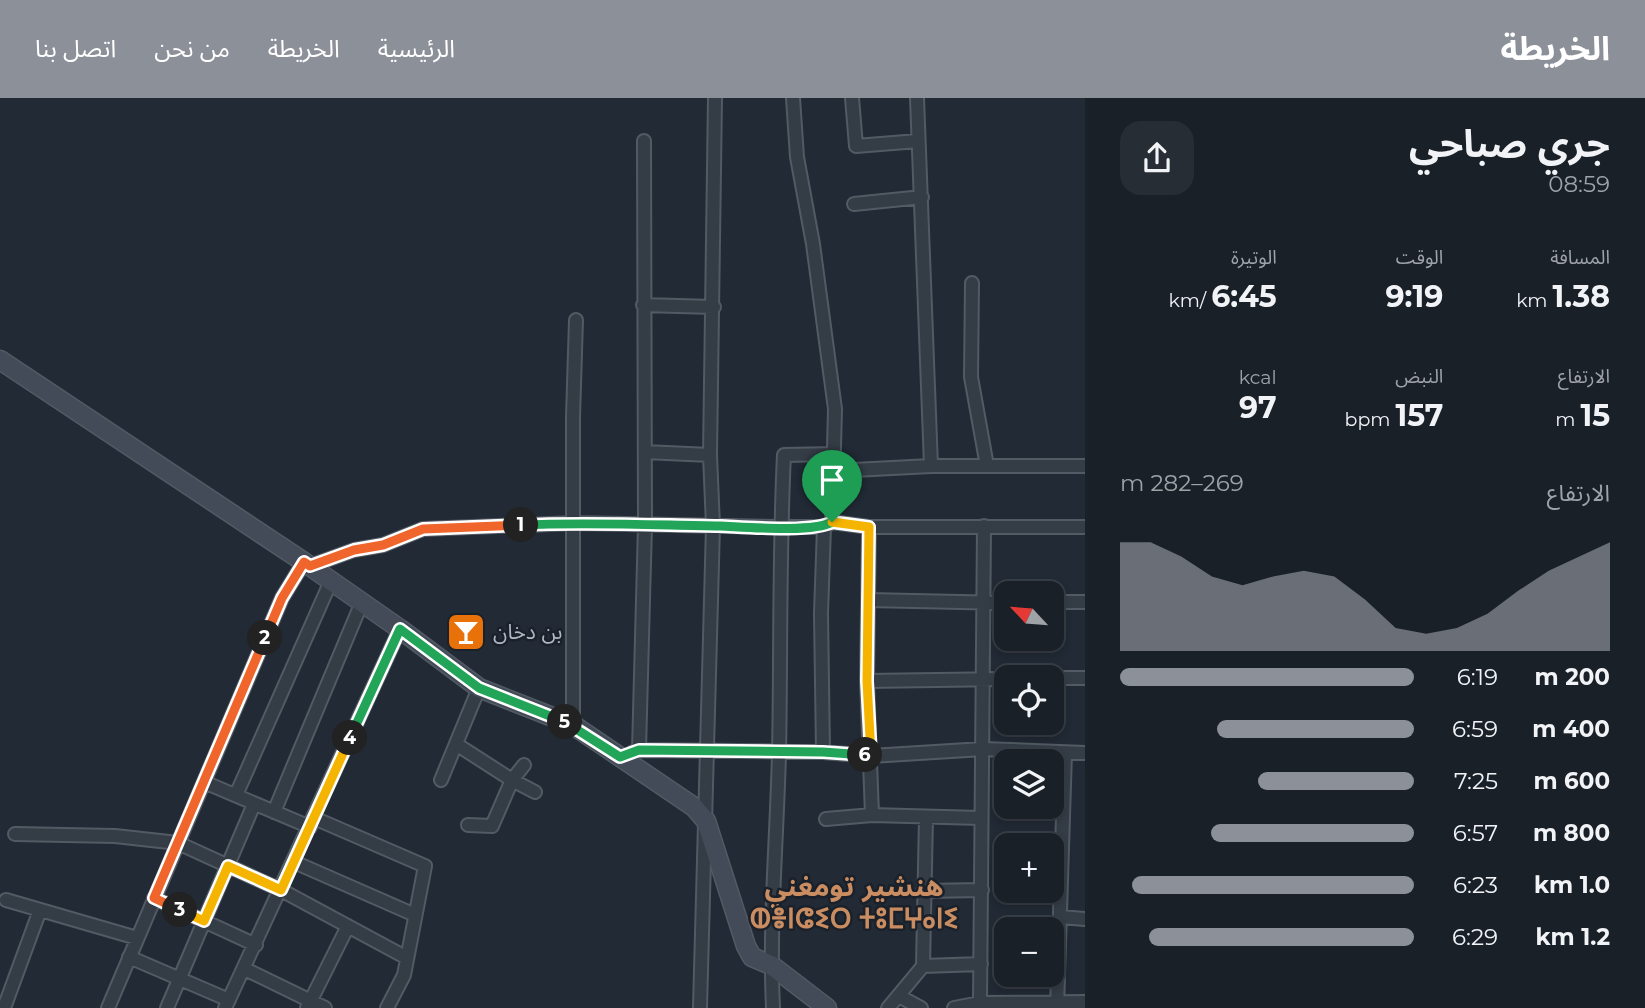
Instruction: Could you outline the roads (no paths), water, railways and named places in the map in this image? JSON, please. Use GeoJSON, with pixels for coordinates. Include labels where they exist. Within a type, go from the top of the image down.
{"type":"FeatureCollection","features":[{"type":"Feature","properties":{"kind":"street"},"geometry":{"type":"LineString","coordinates":[[699,1008],[713,526],[710,455],[715,98]]}},
{"type":"Feature","properties":{"kind":"street"},"geometry":{"type":"LineString","coordinates":[[793,98],[797,157],[813,244],[835,409],[834,471],[821,613],[823,752]]}},
{"type":"Feature","properties":{"kind":"street"},"geometry":{"type":"LineString","coordinates":[[852,98],[856,146],[918,141]]}},
{"type":"Feature","properties":{"kind":"street"},"geometry":{"type":"LineString","coordinates":[[917,98],[930,466]]}},
{"type":"Feature","properties":{"kind":"street"},"geometry":{"type":"LineString","coordinates":[[639,750],[645,525],[644,141]]}},
{"type":"Feature","properties":{"kind":"street"},"geometry":{"type":"LineString","coordinates":[[854,204],[922,197]]}},
{"type":"Feature","properties":{"kind":"street"},"geometry":{"type":"LineString","coordinates":[[972,283],[971,377],[987,466]]}},
{"type":"Feature","properties":{"kind":"street"},"geometry":{"type":"LineString","coordinates":[[643,305],[714,307]]}},
{"type":"Feature","properties":{"kind":"street"},"geometry":{"type":"LineString","coordinates":[[573,725],[573,417],[576,320]]}},
{"type":"Feature","properties":{"kind":"street"},"geometry":{"type":"LineString","coordinates":[[0,360],[307,564],[479,688],[573,725],[694,807],[705,821],[752,957],[771,965],[828,1008]]}},
{"type":"Feature","properties":{"kind":"street"},"geometry":{"type":"LineString","coordinates":[[645,452],[710,455]]}},
{"type":"Feature","properties":{"kind":"street"},"geometry":{"type":"LineString","coordinates":[[773,1008],[771,965],[779,753],[784,455],[834,454]]}},
{"type":"Feature","properties":{"kind":"street"},"geometry":{"type":"LineString","coordinates":[[834,471],[930,466],[1085,466]]}},
{"type":"Feature","properties":{"kind":"street"},"geometry":{"type":"LineString","coordinates":[[108,1008],[282,598],[307,564],[354,550],[383,545],[423,529],[575,523],[781,527],[828,524],[869,527],[1085,527]]}},
{"type":"Feature","properties":{"kind":"street"},"geometry":{"type":"LineString","coordinates":[[980,1003],[984,526]]}},
{"type":"Feature","properties":{"kind":"street"},"geometry":{"type":"LineString","coordinates":[[869,527],[867,681],[872,815]]}},
{"type":"Feature","properties":{"kind":"street"},"geometry":{"type":"LineString","coordinates":[[236,795],[331,581]]}},
{"type":"Feature","properties":{"kind":"street"},"geometry":{"type":"LineString","coordinates":[[868,600],[994,603]]}},
{"type":"Feature","properties":{"kind":"street"},"geometry":{"type":"LineString","coordinates":[[1064,602],[1085,602]]}},
{"type":"Feature","properties":{"kind":"street"},"geometry":{"type":"LineString","coordinates":[[274,812],[362,603]]}},
{"type":"Feature","properties":{"kind":"street"},"geometry":{"type":"LineString","coordinates":[[129,957],[227,1004],[400,629]]}},
{"type":"Feature","properties":{"kind":"street"},"geometry":{"type":"LineString","coordinates":[[1064,678],[1085,678]]}},
{"type":"Feature","properties":{"kind":"street"},"geometry":{"type":"LineString","coordinates":[[867,681],[994,679]]}},
{"type":"Feature","properties":{"kind":"street"},"geometry":{"type":"LineString","coordinates":[[441,780],[479,688]]}},
{"type":"Feature","properties":{"kind":"street"},"geometry":{"type":"LineString","coordinates":[[456,744],[535,792]]}},
{"type":"Feature","properties":{"kind":"street"},"geometry":{"type":"LineString","coordinates":[[620,757],[639,750],[823,752],[871,756],[983,749],[1085,753]]}},
{"type":"Feature","properties":{"kind":"street"},"geometry":{"type":"LineString","coordinates":[[1061,917],[1065,753]]}},
{"type":"Feature","properties":{"kind":"street"},"geometry":{"type":"LineString","coordinates":[[468,825],[492,825],[512,780],[524,765]]}},
{"type":"Feature","properties":{"kind":"street"},"geometry":{"type":"LineString","coordinates":[[204,782],[274,812],[312,822],[425,866],[404,975],[387,1008]]}},
{"type":"Feature","properties":{"kind":"street"},"geometry":{"type":"LineString","coordinates":[[167,1008],[254,804]]}},
{"type":"Feature","properties":{"kind":"street"},"geometry":{"type":"LineString","coordinates":[[827,819],[872,815],[980,818]]}},
{"type":"Feature","properties":{"kind":"street"},"geometry":{"type":"LineString","coordinates":[[888,1008],[923,966],[926,817]]}},
{"type":"Feature","properties":{"kind":"street"},"geometry":{"type":"LineString","coordinates":[[15,835],[115,836],[178,843],[281,890],[407,958]]}},
{"type":"Feature","properties":{"kind":"street"},"geometry":{"type":"LineString","coordinates":[[294,862],[415,915]]}},
{"type":"Feature","properties":{"kind":"street"},"geometry":{"type":"LineString","coordinates":[[923,891],[982,890]]}},
{"type":"Feature","properties":{"kind":"street"},"geometry":{"type":"LineString","coordinates":[[154,898],[256,944]]}},
{"type":"Feature","properties":{"kind":"street"},"geometry":{"type":"LineString","coordinates":[[6,900],[137,938]]}},
{"type":"Feature","properties":{"kind":"street"},"geometry":{"type":"LineString","coordinates":[[4,1008],[40,910]]}},
{"type":"Feature","properties":{"kind":"street"},"geometry":{"type":"LineString","coordinates":[[1064,917],[1085,919]]}},
{"type":"Feature","properties":{"kind":"street"},"geometry":{"type":"LineString","coordinates":[[308,1004],[348,926]]}},
{"type":"Feature","properties":{"kind":"street"},"geometry":{"type":"LineString","coordinates":[[923,966],[981,964]]}},
{"type":"Feature","properties":{"kind":"street"},"geometry":{"type":"LineString","coordinates":[[245,969],[308,1004],[326,1008]]}},
{"type":"Feature","properties":{"kind":"street"},"geometry":{"type":"LineString","coordinates":[[1058,1005],[1059,987]]}},
{"type":"Feature","properties":{"kind":"street"},"geometry":{"type":"LineString","coordinates":[[899,996],[921,1008]]}},
{"type":"Feature","properties":{"kind":"street"},"geometry":{"type":"LineString","coordinates":[[954,1008],[980,1003],[1058,1005],[1085,1002]]}},
{"type":"Feature","properties":{"kind":"place","name":"بن دخان"},"geometry":{"type":"Point","coordinates":[466,632]}},
{"type":"Feature","properties":{"kind":"district","name":"هنشير تومغني ⵀⴻⵏⵛⵉⵔ ⵜⵓⵎⵖⴰⵏⵉ"},"geometry":{"type":"Point","coordinates":[854,902]}}]}
